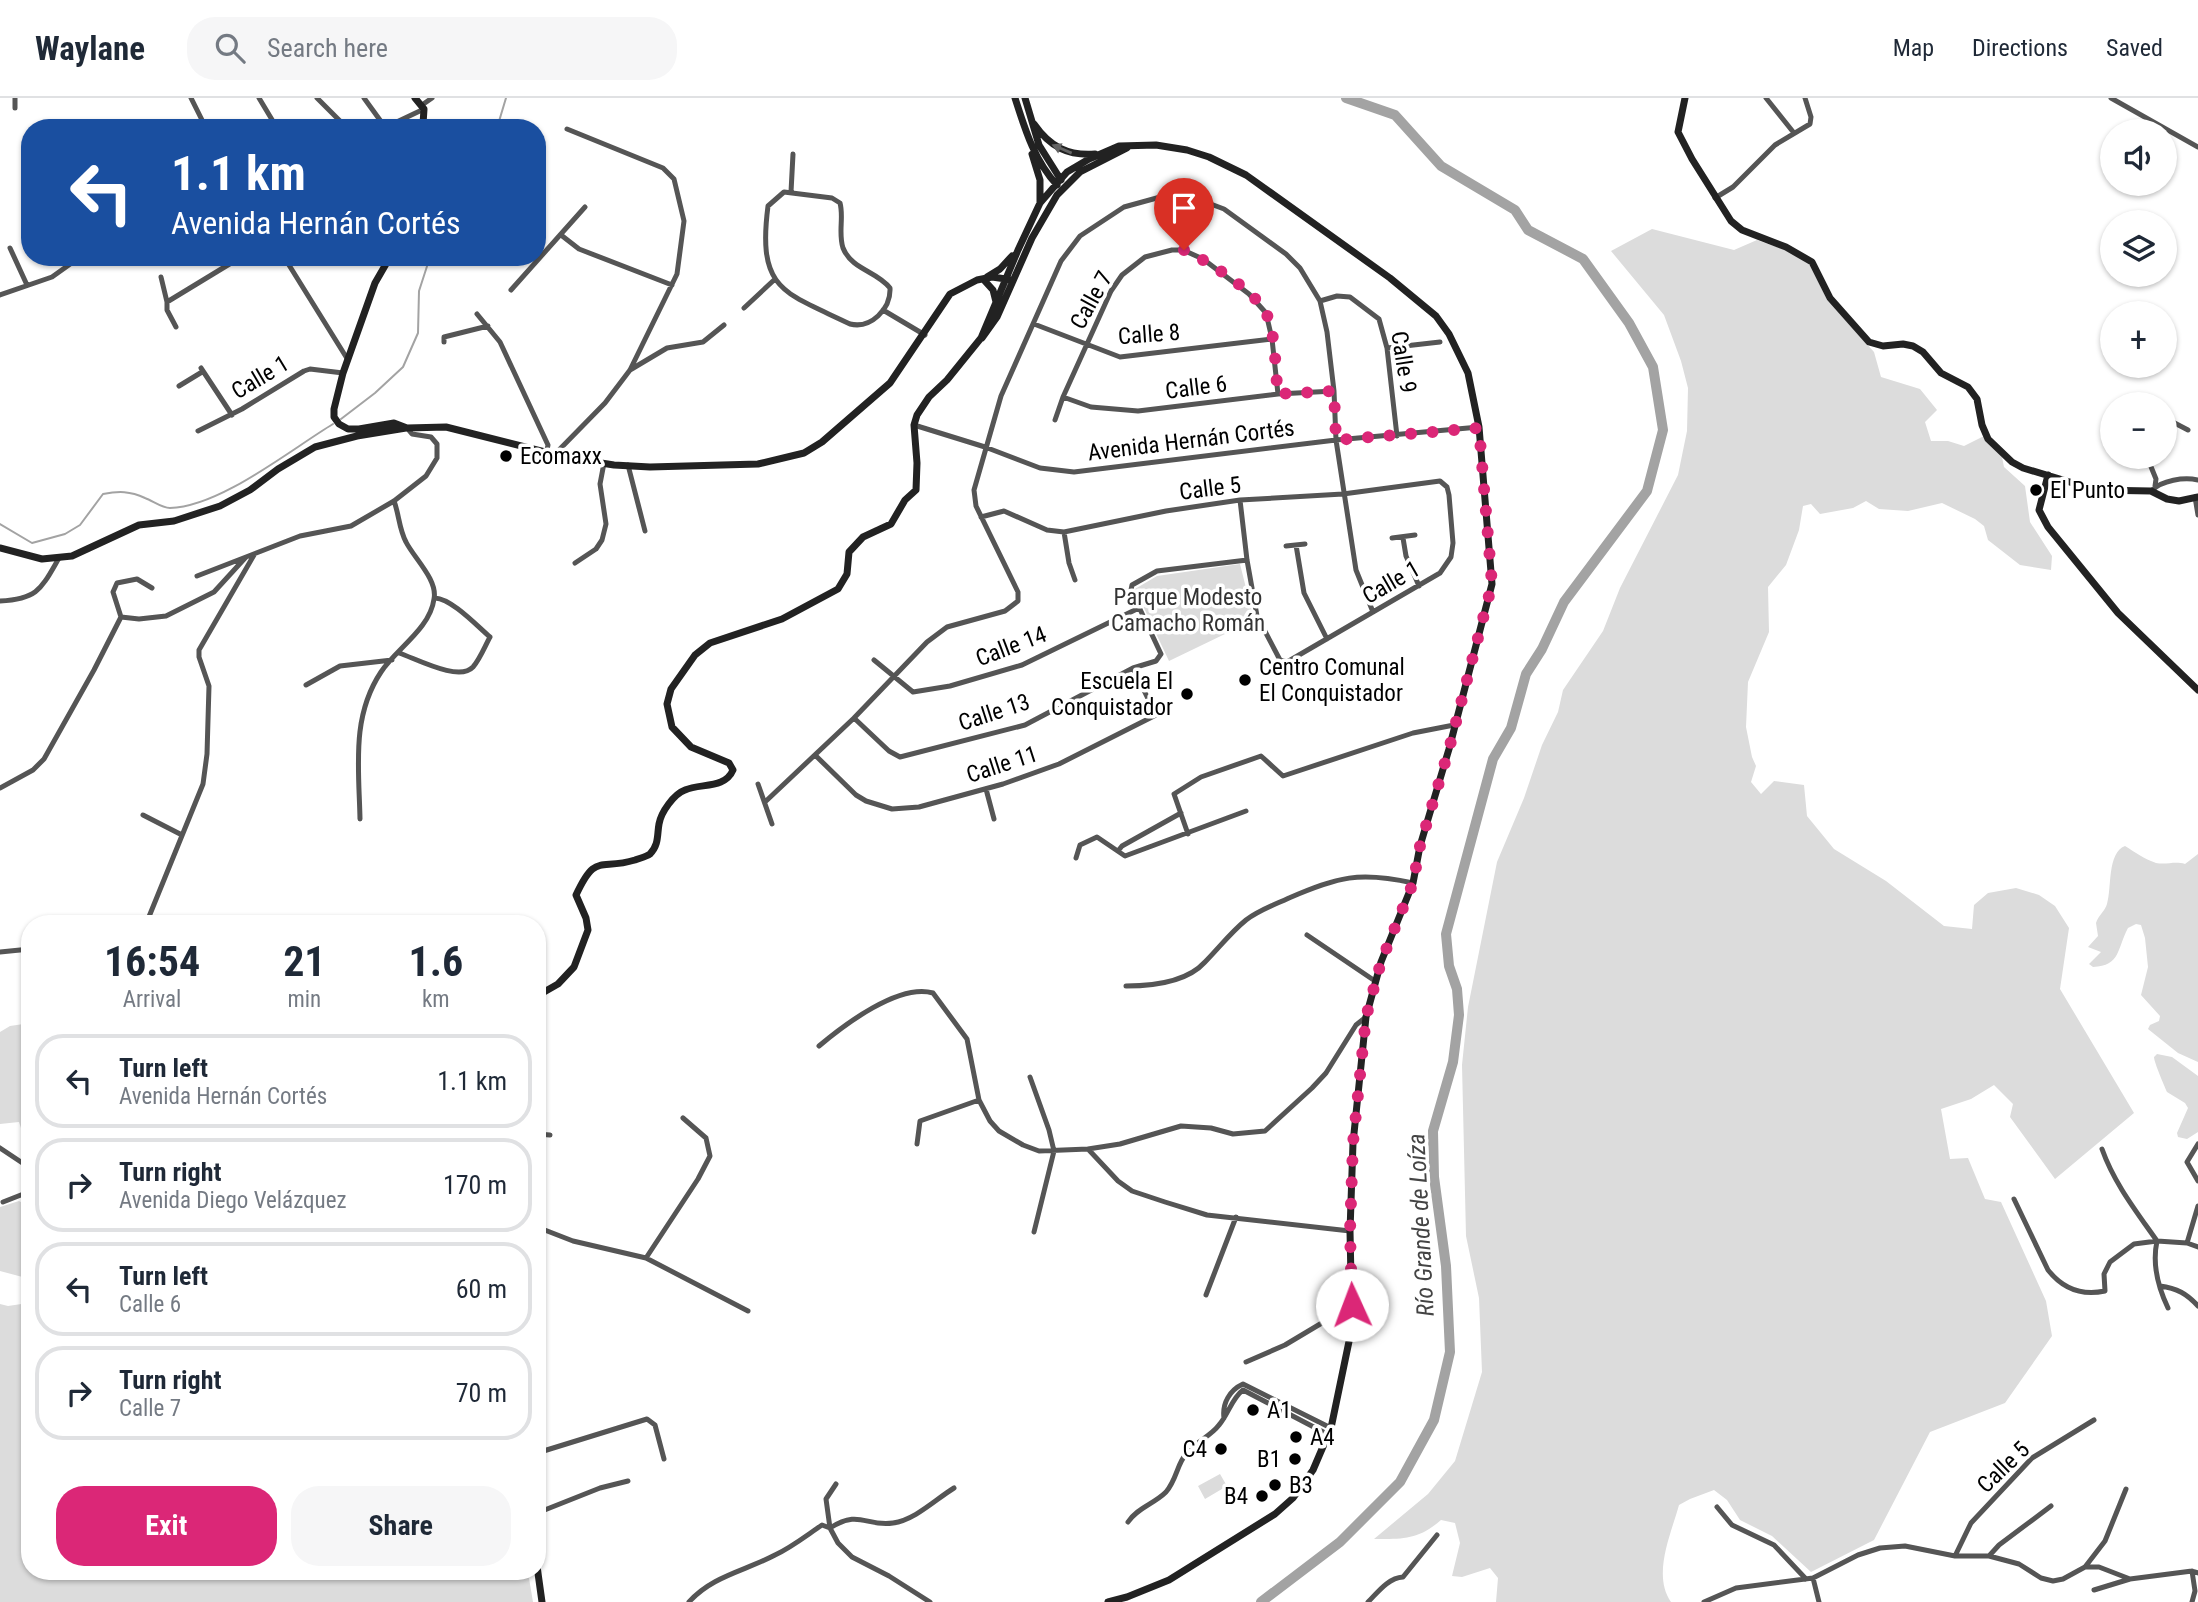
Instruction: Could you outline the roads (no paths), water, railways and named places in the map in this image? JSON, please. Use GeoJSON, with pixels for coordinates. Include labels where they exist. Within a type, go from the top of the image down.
{"type":"FeatureCollection","features":[{"type":"Feature","properties":{"kind":"street"},"geometry":{"type":"LineString","coordinates":[[15,98],[15,108]]}},
{"type":"Feature","properties":{"kind":"street"},"geometry":{"type":"LineString","coordinates":[[191,98],[202,119]]}},
{"type":"Feature","properties":{"kind":"street"},"geometry":{"type":"LineString","coordinates":[[259,98],[272,119]]}},
{"type":"Feature","properties":{"kind":"street"},"geometry":{"type":"LineString","coordinates":[[317,98],[338,119]]}},
{"type":"Feature","properties":{"kind":"street"},"geometry":{"type":"LineString","coordinates":[[364,98],[379,119]]}},
{"type":"Feature","properties":{"kind":"street"},"geometry":{"type":"LineString","coordinates":[[415,98],[423,107],[423,119]]}},
{"type":"Feature","properties":{"kind":"street"},"geometry":{"type":"LineString","coordinates":[[400,119],[423,107],[432,98]]}},
{"type":"Feature","properties":{"kind":"street"},"geometry":{"type":"LineString","coordinates":[[1015,98],[1040,180],[1040,203]]}},
{"type":"Feature","properties":{"kind":"street"},"geometry":{"type":"LineString","coordinates":[[1025,98],[1042,152],[1060,184]]}},
{"type":"Feature","properties":{"kind":"street"},"geometry":{"type":"LineString","coordinates":[[1685,98],[1678,132],[1715,198],[1737,227],[1794,250],[1812,262],[1830,298],[1869,342],[1883,346],[1913,346],[1923,352],[1941,373],[1968,387],[1977,399],[1988,439],[2012,462],[2023,468],[2096,490],[2153,488],[2179,480],[2198,480]]}},
{"type":"Feature","properties":{"kind":"street"},"geometry":{"type":"LineString","coordinates":[[1766,98],[1794,133]]}},
{"type":"Feature","properties":{"kind":"street"},"geometry":{"type":"LineString","coordinates":[[1715,198],[1733,187],[1774,145],[1810,124],[1811,117],[1805,98]]}},
{"type":"Feature","properties":{"kind":"street"},"geometry":{"type":"LineString","coordinates":[[2111,98],[2198,147]]}},
{"type":"Feature","properties":{"kind":"street"},"geometry":{"type":"LineString","coordinates":[[1032,121],[1047,141],[1060,149],[1083,155],[1103,152]]}},
{"type":"Feature","properties":{"kind":"street"},"geometry":{"type":"LineString","coordinates":[[556,453],[606,403],[630,370],[677,274],[684,221],[674,179],[663,168],[566,129]]}},
{"type":"Feature","properties":{"kind":"street"},"geometry":{"type":"LineString","coordinates":[[1029,143],[1043,167],[1060,184]]}},
{"type":"Feature","properties":{"kind":"street"},"geometry":{"type":"LineString","coordinates":[[546,991],[558,984],[574,967],[588,930],[576,895],[584,876],[598,864],[629,862],[649,856],[658,843],[660,821],[674,798],[684,790],[725,781],[733,771],[729,763],[691,747],[672,727],[667,704],[671,689],[695,654],[710,643],[782,619],[838,589],[848,574],[849,552],[863,537],[891,524],[905,500],[916,490],[916,415],[981,338],[997,302],[1060,184],[1094,163],[1127,148],[1156,145],[1187,149],[1246,175],[1390,278],[1436,316],[1450,334],[1468,373],[1479,428],[1492,584],[1420,846],[1413,883],[1375,981],[1366,1017],[1355,1111],[1350,1231],[1352,1327],[1330,1431],[1313,1470],[1293,1498],[1275,1514],[1169,1580],[1108,1602]]}},
{"type":"Feature","properties":{"kind":"street"},"geometry":{"type":"LineString","coordinates":[[981,338],[998,317],[1018,250],[1040,203],[1076,166],[1119,146],[1127,148]]}},
{"type":"Feature","properties":{"kind":"street"},"geometry":{"type":"LineString","coordinates":[[791,192],[793,154]]}},
{"type":"Feature","properties":{"kind":"street"},"geometry":{"type":"LineString","coordinates":[[784,192],[791,192],[832,198],[840,202],[841,239],[850,260],[890,288],[890,296],[883,310],[868,324],[850,324],[794,298],[774,281],[767,265],[765,251],[768,206],[784,192]]}},
{"type":"Feature","properties":{"kind":"street"},"geometry":{"type":"LineString","coordinates":[[765,802],[855,718],[928,642],[947,627],[1005,611],[1018,601],[1018,592],[976,506],[974,490],[985,447],[1001,396],[1061,261],[1080,236],[1124,207],[1164,196],[1192,197],[1224,209],[1286,254],[1300,268],[1320,301],[1327,332],[1343,494],[1356,570],[1373,612]]}},
{"type":"Feature","properties":{"kind":"street"},"geometry":{"type":"LineString","coordinates":[[546,251],[585,207]]}},
{"type":"Feature","properties":{"kind":"street"},"geometry":{"type":"LineString","coordinates":[[561,234],[579,249],[672,285]]}},
{"type":"Feature","properties":{"kind":"street"},"geometry":{"type":"LineString","coordinates":[[10,248],[27,285]]}},
{"type":"Feature","properties":{"kind":"street"},"geometry":{"type":"LineString","coordinates":[[983,279],[1000,269],[1018,250]]}},
{"type":"Feature","properties":{"kind":"street","name":"Calle 7"},"geometry":{"type":"LineString","coordinates":[[1055,420],[1086,345],[1111,291],[1122,275],[1145,257],[1172,250],[1184,250],[1203,259],[1249,294],[1266,313],[1272,339],[1278,394]]}},
{"type":"Feature","properties":{"kind":"street"},"geometry":{"type":"LineString","coordinates":[[0,295],[52,277],[67,266]]}},
{"type":"Feature","properties":{"kind":"street"},"geometry":{"type":"LineString","coordinates":[[167,302],[226,266]]}},
{"type":"Feature","properties":{"kind":"street"},"geometry":{"type":"LineString","coordinates":[[290,266],[348,360]]}},
{"type":"Feature","properties":{"kind":"street"},"geometry":{"type":"LineString","coordinates":[[197,576],[300,536],[351,526],[394,501],[426,476],[437,458],[437,444],[431,437],[412,434],[407,428],[394,423],[348,429],[339,425],[334,417],[343,373],[375,283],[385,266]]}},
{"type":"Feature","properties":{"kind":"street"},"geometry":{"type":"LineString","coordinates":[[511,290],[532,266]]}},
{"type":"Feature","properties":{"kind":"street"},"geometry":{"type":"LineString","coordinates":[[161,277],[167,310],[176,327]]}},
{"type":"Feature","properties":{"kind":"street"},"geometry":{"type":"LineString","coordinates":[[0,548],[42,559],[72,556],[139,526],[174,521],[220,506],[315,447],[357,436],[407,428],[446,427],[556,453],[628,466],[758,464],[804,453],[822,443],[890,383],[925,335],[950,294],[968,283],[983,279],[1010,279]]}},
{"type":"Feature","properties":{"kind":"street"},"geometry":{"type":"LineString","coordinates":[[983,279],[993,290],[997,302]]}},
{"type":"Feature","properties":{"kind":"street"},"geometry":{"type":"LineString","coordinates":[[744,308],[774,281]]}},
{"type":"Feature","properties":{"kind":"street","name":"Calle 9"},"geometry":{"type":"LineString","coordinates":[[1320,301],[1336,296],[1350,297],[1378,319],[1388,348],[1397,436]]}},
{"type":"Feature","properties":{"kind":"street"},"geometry":{"type":"LineString","coordinates":[[883,310],[925,335]]}},
{"type":"Feature","properties":{"kind":"street"},"geometry":{"type":"LineString","coordinates":[[477,314],[500,342],[548,445],[547,450]]}},
{"type":"Feature","properties":{"kind":"street","name":"Calle 8"},"geometry":{"type":"LineString","coordinates":[[1034,324],[1120,357],[1272,339]]}},
{"type":"Feature","properties":{"kind":"street"},"geometry":{"type":"LineString","coordinates":[[630,370],[667,348],[703,342],[724,325]]}},
{"type":"Feature","properties":{"kind":"street"},"geometry":{"type":"LineString","coordinates":[[444,342],[444,337],[488,326]]}},
{"type":"Feature","properties":{"kind":"street"},"geometry":{"type":"LineString","coordinates":[[1388,348],[1440,342]]}},
{"type":"Feature","properties":{"kind":"street"},"geometry":{"type":"LineString","coordinates":[[178,386],[201,370],[232,415]]}},
{"type":"Feature","properties":{"kind":"street","name":"Calle 1"},"geometry":{"type":"LineString","coordinates":[[198,431],[232,415],[304,370],[343,373]]}},
{"type":"Feature","properties":{"kind":"street","name":"Calle 6"},"geometry":{"type":"LineString","coordinates":[[1063,397],[1091,407],[1138,411],[1278,394],[1334,391]]}},
{"type":"Feature","properties":{"kind":"street"},"geometry":{"type":"LineString","coordinates":[[2177,424],[2188,430]]}},
{"type":"Feature","properties":{"kind":"street","name":"Avenida Hernán Cortés"},"geometry":{"type":"LineString","coordinates":[[914,425],[985,447],[1040,468],[1074,472],[1336,440],[1479,428]]}},
{"type":"Feature","properties":{"kind":"street"},"geometry":{"type":"LineString","coordinates":[[575,563],[596,549],[602,540],[606,524],[600,484],[604,463]]}},
{"type":"Feature","properties":{"kind":"street"},"geometry":{"type":"LineString","coordinates":[[628,466],[645,531]]}},
{"type":"Feature","properties":{"kind":"street"},"geometry":{"type":"LineString","coordinates":[[2152,469],[2156,479],[2153,488]]}},
{"type":"Feature","properties":{"kind":"street"},"geometry":{"type":"LineString","coordinates":[[2048,475],[2039,510],[2048,527],[2118,613],[2198,690]]}},
{"type":"Feature","properties":{"kind":"street","name":"Calle 5"},"geometry":{"type":"LineString","coordinates":[[981,517],[1004,511],[1047,530],[1064,532],[1167,511],[1240,500],[1343,494],[1440,481],[1447,486]]}},
{"type":"Feature","properties":{"kind":"street","name":"Calle 1"},"geometry":{"type":"LineString","coordinates":[[1247,559],[1257,616],[1280,660],[1287,662],[1440,573],[1451,557],[1453,543],[1447,486]]}},
{"type":"Feature","properties":{"kind":"street"},"geometry":{"type":"LineString","coordinates":[[2153,488],[2174,501],[2197,497],[2198,515]]}},
{"type":"Feature","properties":{"kind":"street"},"geometry":{"type":"LineString","coordinates":[[1240,500],[1247,559]]}},
{"type":"Feature","properties":{"kind":"street"},"geometry":{"type":"LineString","coordinates":[[360,819],[358,734],[369,693],[382,671],[410,641],[429,613],[435,598],[431,583],[403,536],[394,501]]}},
{"type":"Feature","properties":{"kind":"street"},"geometry":{"type":"LineString","coordinates":[[1064,532],[1075,580]]}},
{"type":"Feature","properties":{"kind":"street"},"geometry":{"type":"LineString","coordinates":[[1392,538],[1415,535]]}},
{"type":"Feature","properties":{"kind":"street"},"geometry":{"type":"LineString","coordinates":[[1403,538],[1406,556],[1419,586]]}},
{"type":"Feature","properties":{"kind":"street"},"geometry":{"type":"LineString","coordinates":[[1286,546],[1306,544]]}},
{"type":"Feature","properties":{"kind":"street"},"geometry":{"type":"LineString","coordinates":[[1296,545],[1304,593],[1327,639]]}},
{"type":"Feature","properties":{"kind":"street"},"geometry":{"type":"LineString","coordinates":[[150,915],[203,784],[207,754],[209,686],[199,650],[254,555]]}},
{"type":"Feature","properties":{"kind":"street"},"geometry":{"type":"LineString","coordinates":[[121,617],[139,619],[166,616],[197,602],[224,584],[246,556]]}},
{"type":"Feature","properties":{"kind":"street"},"geometry":{"type":"LineString","coordinates":[[0,601],[28,598],[39,590],[59,558]]}},
{"type":"Feature","properties":{"kind":"street","name":"Calle 13"},"geometry":{"type":"LineString","coordinates":[[855,718],[889,751],[900,757],[1025,724],[1133,668],[1156,661],[1161,654],[1131,590],[1132,585],[1157,571],[1247,559]]}},
{"type":"Feature","properties":{"kind":"street"},"geometry":{"type":"LineString","coordinates":[[0,788],[33,770],[44,759],[121,617],[113,592],[117,583],[137,579],[152,588]]}},
{"type":"Feature","properties":{"kind":"street"},"geometry":{"type":"LineString","coordinates":[[399,653],[453,673],[463,673],[473,667],[490,637],[450,603],[440,597],[435,598]]}},
{"type":"Feature","properties":{"kind":"street","name":"Calle 14"},"geometry":{"type":"LineString","coordinates":[[894,678],[913,692],[1022,665],[1139,608]]}},
{"type":"Feature","properties":{"kind":"street"},"geometry":{"type":"LineString","coordinates":[[306,685],[340,666],[392,660]]}},
{"type":"Feature","properties":{"kind":"street"},"geometry":{"type":"LineString","coordinates":[[874,660],[894,678]]}},
{"type":"Feature","properties":{"kind":"street","name":"Calle 11"},"geometry":{"type":"LineString","coordinates":[[816,755],[856,795],[866,802],[892,809],[919,807],[986,789],[1059,764],[1156,715],[1133,668]]}},
{"type":"Feature","properties":{"kind":"street"},"geometry":{"type":"LineString","coordinates":[[1188,834],[1174,794],[1201,777],[1261,756],[1283,776],[1413,733],[1454,725]]}},
{"type":"Feature","properties":{"kind":"street"},"geometry":{"type":"LineString","coordinates":[[758,784],[772,824]]}},
{"type":"Feature","properties":{"kind":"street"},"geometry":{"type":"LineString","coordinates":[[986,789],[994,818]]}},
{"type":"Feature","properties":{"kind":"street"},"geometry":{"type":"LineString","coordinates":[[1076,858],[1080,845],[1097,837],[1125,856],[1246,811]]}},
{"type":"Feature","properties":{"kind":"street"},"geometry":{"type":"LineString","coordinates":[[1118,852],[1122,846],[1181,813]]}},
{"type":"Feature","properties":{"kind":"street"},"geometry":{"type":"LineString","coordinates":[[143,815],[182,835]]}},
{"type":"Feature","properties":{"kind":"street"},"geometry":{"type":"LineString","coordinates":[[1126,986],[1162,984],[1188,975],[1205,963],[1217,946],[1249,918],[1326,882],[1349,877],[1390,878],[1413,883]]}},
{"type":"Feature","properties":{"kind":"street"},"geometry":{"type":"LineString","coordinates":[[1307,935],[1375,981]]}},
{"type":"Feature","properties":{"kind":"street"},"geometry":{"type":"LineString","coordinates":[[0,953],[21,950]]}},
{"type":"Feature","properties":{"kind":"street"},"geometry":{"type":"LineString","coordinates":[[819,1046],[865,1011],[913,992],[925,990],[933,993],[967,1039],[979,1100],[990,1121],[999,1131],[1023,1145],[1039,1151],[1054,1151],[1120,1144],[1181,1126],[1211,1128],[1233,1134],[1265,1131],[1326,1073],[1356,1025],[1366,1017]]}},
{"type":"Feature","properties":{"kind":"street"},"geometry":{"type":"LineString","coordinates":[[1030,1077],[1054,1151],[1034,1233]]}},
{"type":"Feature","properties":{"kind":"street"},"geometry":{"type":"LineString","coordinates":[[917,1144],[920,1121],[979,1100]]}},
{"type":"Feature","properties":{"kind":"street"},"geometry":{"type":"LineString","coordinates":[[646,1258],[710,1156],[706,1138],[683,1118]]}},
{"type":"Feature","properties":{"kind":"street"},"geometry":{"type":"LineString","coordinates":[[546,1135],[550,1135]]}},
{"type":"Feature","properties":{"kind":"street"},"geometry":{"type":"LineString","coordinates":[[2198,1144],[2187,1162],[2198,1181]]}},
{"type":"Feature","properties":{"kind":"street"},"geometry":{"type":"LineString","coordinates":[[0,1147],[21,1162]]}},
{"type":"Feature","properties":{"kind":"street"},"geometry":{"type":"LineString","coordinates":[[1088,1149],[1118,1181],[1132,1191],[1207,1214],[1350,1231]]}},
{"type":"Feature","properties":{"kind":"street"},"geometry":{"type":"LineString","coordinates":[[2102,1149],[2121,1191],[2157,1241],[2154,1256],[2168,1308]]}},
{"type":"Feature","properties":{"kind":"street"},"geometry":{"type":"LineString","coordinates":[[3,1202],[21,1195]]}},
{"type":"Feature","properties":{"kind":"street"},"geometry":{"type":"LineString","coordinates":[[2014,1199],[2048,1270],[2056,1280],[2079,1292],[2092,1294],[2105,1291],[2104,1274],[2110,1262],[2134,1244],[2157,1241],[2187,1243],[2198,1247]]}},
{"type":"Feature","properties":{"kind":"street"},"geometry":{"type":"LineString","coordinates":[[2187,1243],[2198,1206]]}},
{"type":"Feature","properties":{"kind":"street"},"geometry":{"type":"LineString","coordinates":[[1206,1295],[1236,1217]]}},
{"type":"Feature","properties":{"kind":"street"},"geometry":{"type":"LineString","coordinates":[[546,1230],[573,1241],[646,1258],[748,1311]]}},
{"type":"Feature","properties":{"kind":"street"},"geometry":{"type":"LineString","coordinates":[[2160,1286],[2186,1294],[2198,1306]]}},
{"type":"Feature","properties":{"kind":"street"},"geometry":{"type":"LineString","coordinates":[[1246,1362],[1285,1345],[1352,1305]]}},
{"type":"Feature","properties":{"kind":"street"},"geometry":{"type":"LineString","coordinates":[[1128,1522],[1133,1514],[1156,1501],[1167,1491],[1177,1476],[1184,1455],[1218,1427],[1224,1418],[1223,1406],[1235,1387],[1243,1384],[1330,1431]]}},
{"type":"Feature","properties":{"kind":"street"},"geometry":{"type":"LineString","coordinates":[[546,1450],[647,1419],[654,1425],[664,1459]]}},
{"type":"Feature","properties":{"kind":"street","name":"Calle 5"},"geometry":{"type":"LineString","coordinates":[[1955,1556],[1971,1523],[2032,1458],[2094,1420]]}},
{"type":"Feature","properties":{"kind":"street"},"geometry":{"type":"LineString","coordinates":[[546,1509],[600,1488],[628,1482]]}},
{"type":"Feature","properties":{"kind":"street"},"geometry":{"type":"LineString","coordinates":[[836,1484],[827,1499],[830,1528],[838,1543],[852,1557],[930,1602]]}},
{"type":"Feature","properties":{"kind":"street"},"geometry":{"type":"LineString","coordinates":[[830,1528],[838,1522],[857,1517],[880,1523],[902,1520],[954,1488]]}},
{"type":"Feature","properties":{"kind":"street"},"geometry":{"type":"LineString","coordinates":[[1704,1602],[1736,1588],[1810,1579],[1874,1549],[1905,1546],[1955,1556],[1989,1556],[2019,1564],[2042,1578],[2053,1581],[2063,1579],[2085,1567],[2105,1541],[2126,1489]]}},
{"type":"Feature","properties":{"kind":"street"},"geometry":{"type":"LineString","coordinates":[[1989,1556],[1999,1545],[2051,1506]]}},
{"type":"Feature","properties":{"kind":"street"},"geometry":{"type":"LineString","coordinates":[[1717,1507],[1732,1525],[1774,1545],[1810,1579],[1819,1602]]}},
{"type":"Feature","properties":{"kind":"street"},"geometry":{"type":"LineString","coordinates":[[689,1602],[700,1589],[715,1580],[777,1555],[822,1525],[830,1528]]}},
{"type":"Feature","properties":{"kind":"street"},"geometry":{"type":"LineString","coordinates":[[1368,1602],[1385,1584],[1403,1577],[1437,1535]]}},
{"type":"Feature","properties":{"kind":"street"},"geometry":{"type":"LineString","coordinates":[[2085,1567],[2099,1567],[2130,1579]]}},
{"type":"Feature","properties":{"kind":"street"},"geometry":{"type":"LineString","coordinates":[[2094,1590],[2130,1579],[2195,1572],[2192,1602]]}},
{"type":"Feature","properties":{"kind":"street"},"geometry":{"type":"LineString","coordinates":[[539,1580],[542,1602]]}},
{"type":"Feature","properties":{"kind":"waterway"},"geometry":{"type":"LineString","coordinates":[[500,119],[506,98]]}},
{"type":"Feature","properties":{"kind":"waterway","name":"Río Grande de Loíza"},"geometry":{"type":"LineString","coordinates":[[1261,1602],[1340,1542],[1400,1482],[1434,1420],[1450,1352],[1446,1266],[1434,1177],[1433,1131],[1453,1062],[1459,1015],[1457,989],[1449,966],[1446,934],[1493,759],[1511,728],[1526,674],[1542,649],[1564,602],[1647,491],[1663,430],[1653,367],[1629,323],[1583,259],[1528,230],[1515,210],[1441,166],[1395,115],[1346,98]]}},
{"type":"Feature","properties":{"kind":"waterway"},"geometry":{"type":"LineString","coordinates":[[341,419],[403,367],[418,333],[419,291],[427,266]]}},
{"type":"Feature","properties":{"kind":"waterway"},"geometry":{"type":"LineString","coordinates":[[0,524],[32,543],[65,534],[80,525],[103,494],[129,493],[167,508],[190,505],[232,488],[333,424]]}},
{"type":"Feature","properties":{"kind":"place","name":"Ecomaxx"},"geometry":{"type":"Point","coordinates":[506,456]}},
{"type":"Feature","properties":{"kind":"place","name":"El Punto"},"geometry":{"type":"Point","coordinates":[2036,490]}},
{"type":"Feature","properties":{"kind":"place","name":"Centro Comunal El Conquistador"},"geometry":{"type":"Point","coordinates":[1245,680]}},
{"type":"Feature","properties":{"kind":"place","name":"Escuela El Conquistador"},"geometry":{"type":"Point","coordinates":[1187,694]}},
{"type":"Feature","properties":{"kind":"place","name":"A1"},"geometry":{"type":"Point","coordinates":[1253,1410]}},
{"type":"Feature","properties":{"kind":"place","name":"A4"},"geometry":{"type":"Point","coordinates":[1296,1437]}},
{"type":"Feature","properties":{"kind":"place","name":"C4"},"geometry":{"type":"Point","coordinates":[1221,1449]}},
{"type":"Feature","properties":{"kind":"place","name":"B1"},"geometry":{"type":"Point","coordinates":[1295,1459]}},
{"type":"Feature","properties":{"kind":"place","name":"B3"},"geometry":{"type":"Point","coordinates":[1275,1485]}},
{"type":"Feature","properties":{"kind":"place","name":"B4"},"geometry":{"type":"Point","coordinates":[1262,1496]}},
{"type":"Feature","properties":{"kind":"park label","name":"Parque Modesto Camacho Román"},"geometry":{"type":"Point","coordinates":[1188,610]}}]}
